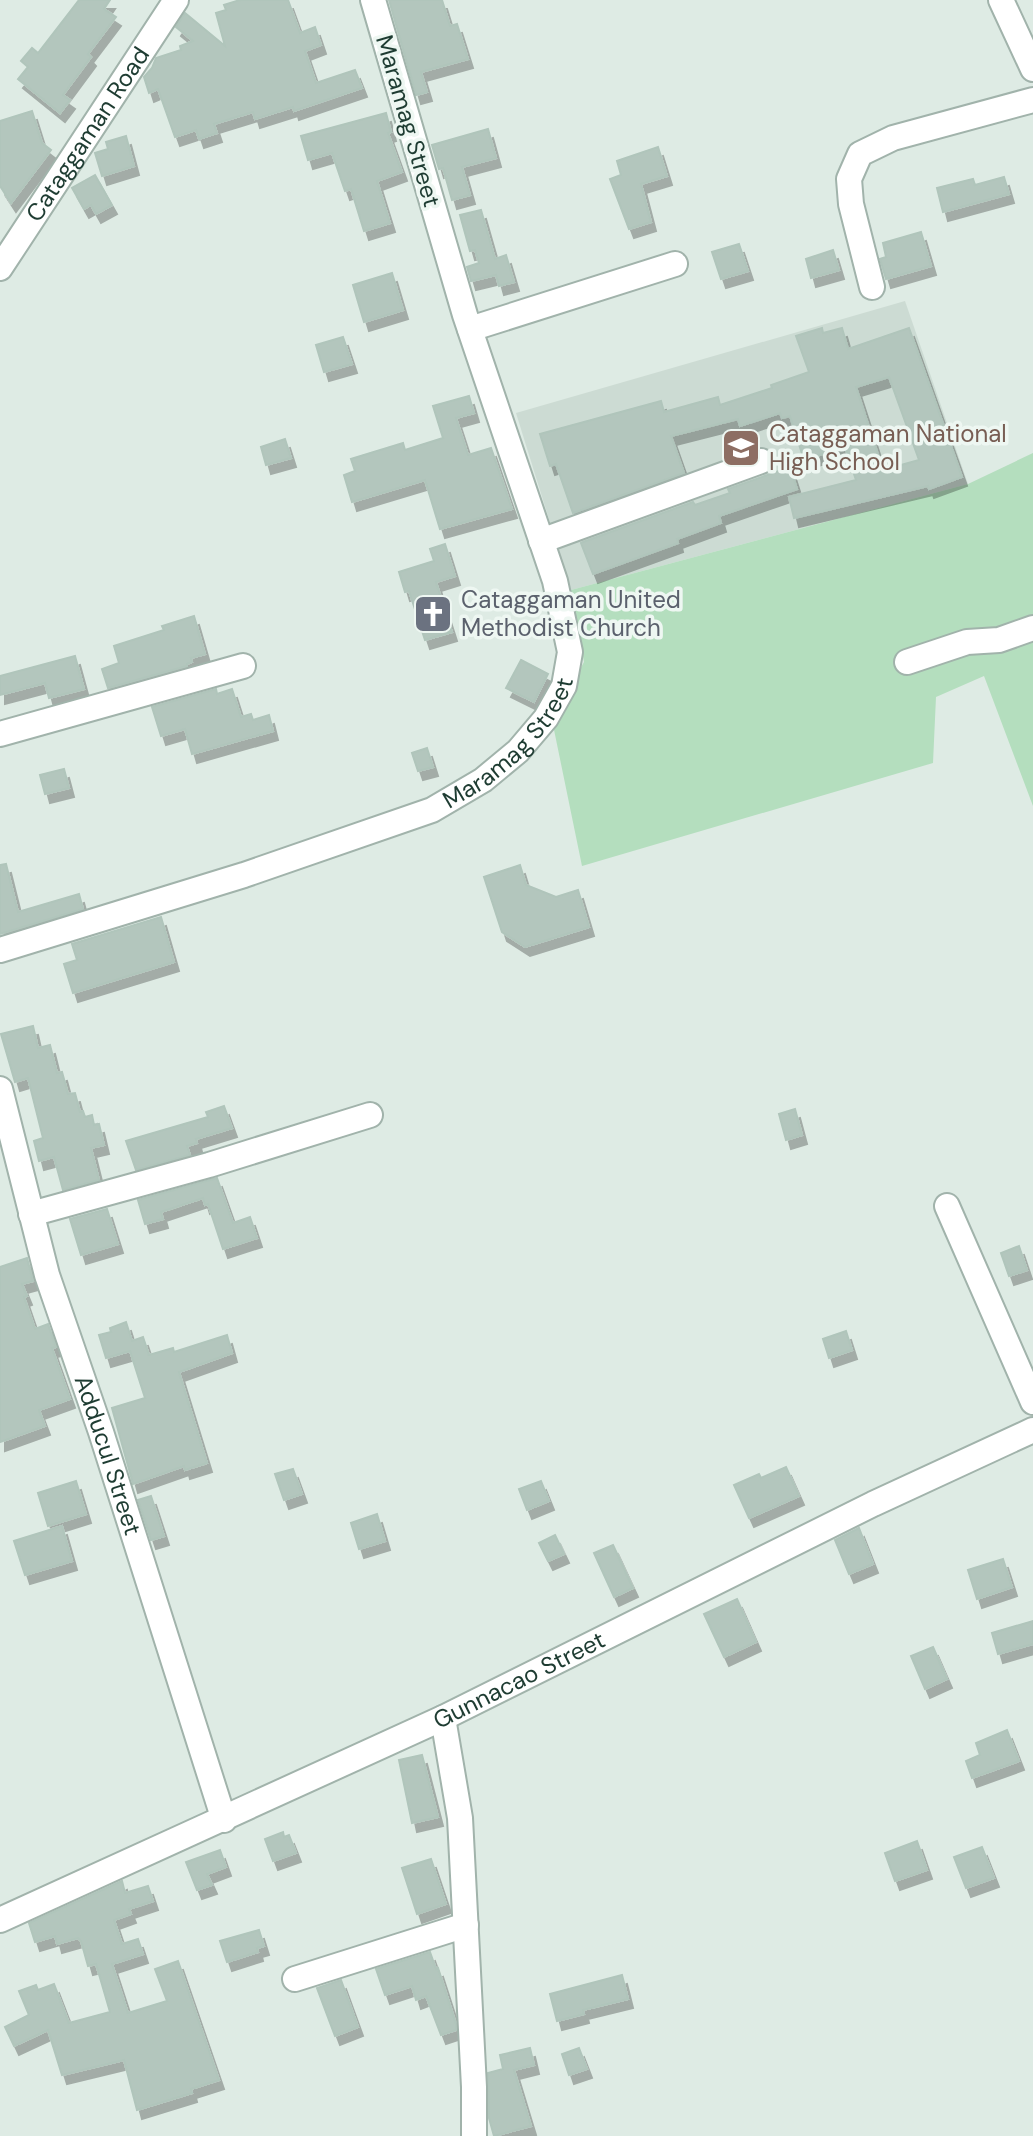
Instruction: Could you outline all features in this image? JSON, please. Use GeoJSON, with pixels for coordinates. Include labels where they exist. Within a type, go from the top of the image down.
{"type":"FeatureCollection","features":[{"type":"Feature","properties":{"kind":"street","name":"Cataggaman Road"},"geometry":{"type":"LineString","coordinates":[[0,268],[176,0]]}},
{"type":"Feature","properties":{"kind":"street","name":"Maramag Street"},"geometry":{"type":"LineString","coordinates":[[0,950],[358,837],[432,810],[483,780],[518,751],[546,718],[564,686],[570,652],[559,596],[470,329],[373,0]]}},
{"type":"Feature","properties":{"kind":"street"},"geometry":{"type":"LineString","coordinates":[[1001,0],[1033,69]]}},
{"type":"Feature","properties":{"kind":"street"},"geometry":{"type":"LineString","coordinates":[[872,287],[851,204],[849,179],[860,154],[893,138],[1033,100]]}},
{"type":"Feature","properties":{"kind":"street"},"geometry":{"type":"LineString","coordinates":[[470,329],[675,264]]}},
{"type":"Feature","properties":{"kind":"street"},"geometry":{"type":"LineString","coordinates":[[541,541],[761,461]]}},
{"type":"Feature","properties":{"kind":"street"},"geometry":{"type":"LineString","coordinates":[[907,662],[967,642],[999,640],[1033,628]]}},
{"type":"Feature","properties":{"kind":"street"},"geometry":{"type":"LineString","coordinates":[[0,734],[243,666]]}},
{"type":"Feature","properties":{"kind":"street","name":"Adducul Street"},"geometry":{"type":"LineString","coordinates":[[0,1089],[47,1275],[101,1432],[224,1820]]}},
{"type":"Feature","properties":{"kind":"street"},"geometry":{"type":"LineString","coordinates":[[31,1214],[209,1165],[370,1115]]}},
{"type":"Feature","properties":{"kind":"street"},"geometry":{"type":"LineString","coordinates":[[947,1206],[1033,1402]]}},
{"type":"Feature","properties":{"kind":"street","name":"Gunnacao Street"},"geometry":{"type":"LineString","coordinates":[[0,1920],[443,1718],[873,1504],[1033,1430]]}},
{"type":"Feature","properties":{"kind":"street"},"geometry":{"type":"LineString","coordinates":[[443,1718],[460,1818],[474,2136]]}},
{"type":"Feature","properties":{"kind":"street"},"geometry":{"type":"LineString","coordinates":[[295,1979],[466,1925]]}},
{"type":"Feature","properties":{"kind":"shaded area","name":"Cataggaman National High School"},"geometry":{"type":"Polygon","coordinates":[[[905,301],[968,484],[571,590],[516,413],[905,301]]]}},
{"type":"Feature","properties":{"kind":"green space"},"geometry":{"type":"Polygon","coordinates":[[[1033,453],[1033,806],[984,676],[936,697],[933,763],[582,866],[552,720],[584,662],[571,590],[968,484],[1033,453]]]}},
{"type":"Feature","properties":{"kind":"building"},"geometry":{"type":"Polygon","coordinates":[[[79,0],[110,0],[104,9],[116,17],[63,95],[70,100],[60,113],[18,79],[28,67],[21,61],[32,48],[38,53],[79,0]]]}},
{"type":"Feature","properties":{"kind":"building"},"geometry":{"type":"Polygon","coordinates":[[[240,0],[288,0],[300,33],[315,27],[321,45],[305,51],[316,83],[355,70],[362,88],[294,111],[293,107],[255,119],[253,112],[214,124],[217,133],[199,139],[196,130],[175,137],[158,89],[149,93],[144,77],[156,58],[181,50],[180,46],[193,41],[176,27],[185,13],[225,46],[216,13],[226,10],[224,5],[240,0]]]}},
{"type":"Feature","properties":{"kind":"building"},"geometry":{"type":"Polygon","coordinates":[[[389,0],[442,0],[450,26],[457,24],[468,59],[421,72],[427,92],[416,95],[389,0]]]}},
{"type":"Feature","properties":{"kind":"building"},"geometry":{"type":"Polygon","coordinates":[[[32,111],[42,143],[51,150],[11,203],[0,186],[0,121],[32,111]]]}},
{"type":"Feature","properties":{"kind":"building"},"geometry":{"type":"Polygon","coordinates":[[[386,113],[391,132],[388,133],[402,172],[377,181],[390,223],[364,231],[351,189],[345,191],[332,153],[308,160],[301,136],[386,113]]]}},
{"type":"Feature","properties":{"kind":"building"},"geometry":{"type":"Polygon","coordinates":[[[488,129],[496,158],[462,167],[470,195],[452,200],[443,168],[439,169],[432,145],[488,129]]]}},
{"type":"Feature","properties":{"kind":"building"},"geometry":{"type":"Polygon","coordinates":[[[126,136],[134,166],[102,176],[95,153],[108,149],[106,142],[126,136]]]}},
{"type":"Feature","properties":{"kind":"building"},"geometry":{"type":"Polygon","coordinates":[[[658,147],[667,176],[641,184],[651,222],[629,229],[610,179],[621,175],[617,161],[658,147]]]}},
{"type":"Feature","properties":{"kind":"building"},"geometry":{"type":"Polygon","coordinates":[[[95,175],[112,205],[96,214],[91,205],[84,209],[72,188],[95,175]]]}},
{"type":"Feature","properties":{"kind":"building"},"geometry":{"type":"Polygon","coordinates":[[[1004,177],[1009,194],[943,212],[937,188],[973,179],[975,185],[1004,177]]]}},
{"type":"Feature","properties":{"kind":"building"},"geometry":{"type":"Polygon","coordinates":[[[481,210],[495,259],[506,255],[514,282],[499,286],[496,275],[471,281],[467,267],[479,263],[475,250],[470,251],[460,215],[481,210]]]}},
{"type":"Feature","properties":{"kind":"building"},"geometry":{"type":"Polygon","coordinates":[[[921,232],[931,266],[886,279],[880,259],[886,257],[883,243],[921,232]]]}},
{"type":"Feature","properties":{"kind":"building"},"geometry":{"type":"Polygon","coordinates":[[[739,244],[748,271],[721,279],[712,252],[739,244]]]}},
{"type":"Feature","properties":{"kind":"building"},"geometry":{"type":"Polygon","coordinates":[[[833,250],[839,270],[811,278],[806,259],[833,250]]]}},
{"type":"Feature","properties":{"kind":"building"},"geometry":{"type":"Polygon","coordinates":[[[392,273],[403,310],[364,322],[353,285],[392,273]]]}},
{"type":"Feature","properties":{"kind":"building"},"geometry":{"type":"Polygon","coordinates":[[[822,328],[823,333],[842,328],[848,349],[909,328],[962,477],[929,489],[928,486],[794,518],[789,497],[856,480],[845,447],[804,460],[790,416],[782,418],[780,413],[740,426],[738,419],[671,436],[684,473],[573,513],[556,464],[550,466],[540,434],[661,401],[664,412],[718,397],[720,405],[772,388],[771,385],[809,372],[796,336],[822,328]],[[889,377],[856,387],[883,470],[919,460],[889,377]]]}},
{"type":"Feature","properties":{"kind":"building"},"geometry":{"type":"Polygon","coordinates":[[[343,337],[352,364],[324,372],[316,345],[343,337]]]}},
{"type":"Feature","properties":{"kind":"building"},"geometry":{"type":"Polygon","coordinates":[[[469,396],[474,413],[456,418],[468,455],[491,448],[512,509],[440,529],[425,480],[352,502],[344,475],[355,471],[351,459],[403,443],[405,450],[443,438],[433,406],[469,396]]]}},
{"type":"Feature","properties":{"kind":"building"},"geometry":{"type":"Polygon","coordinates":[[[285,439],[291,458],[266,465],[261,447],[285,439]]]}},
{"type":"Feature","properties":{"kind":"building"},"geometry":{"type":"Polygon","coordinates":[[[790,467],[797,489],[719,516],[721,523],[677,539],[678,543],[593,574],[581,543],[693,502],[695,505],[730,493],[728,489],[790,467]]]}},
{"type":"Feature","properties":{"kind":"building"},"geometry":{"type":"Polygon","coordinates":[[[445,544],[455,576],[436,582],[452,632],[425,640],[409,591],[405,592],[399,572],[434,561],[430,549],[445,544]]]}},
{"type":"Feature","properties":{"kind":"building"},"geometry":{"type":"Polygon","coordinates":[[[194,616],[205,654],[191,658],[192,662],[187,666],[108,688],[102,669],[119,663],[114,646],[164,630],[162,626],[194,616]]]}},
{"type":"Feature","properties":{"kind":"building"},"geometry":{"type":"Polygon","coordinates":[[[75,656],[84,689],[49,698],[45,683],[0,695],[0,676],[75,656]]]}},
{"type":"Feature","properties":{"kind":"building"},"geometry":{"type":"Polygon","coordinates":[[[521,660],[548,674],[534,702],[506,688],[521,660]]]}},
{"type":"Feature","properties":{"kind":"building"},"geometry":{"type":"Polygon","coordinates":[[[216,689],[217,694],[232,689],[241,717],[251,714],[253,720],[269,715],[273,731],[192,754],[185,729],[161,736],[152,707],[216,689]]]}},
{"type":"Feature","properties":{"kind":"building"},"geometry":{"type":"Polygon","coordinates":[[[427,748],[433,767],[418,771],[412,753],[427,748]]]}},
{"type":"Feature","properties":{"kind":"building"},"geometry":{"type":"Polygon","coordinates":[[[64,769],[69,788],[45,794],[40,775],[64,769]]]}},
{"type":"Feature","properties":{"kind":"building"},"geometry":{"type":"Polygon","coordinates":[[[6,864],[18,912],[79,894],[83,909],[0,934],[0,865],[6,864]]]}},
{"type":"Feature","properties":{"kind":"building"},"geometry":{"type":"Polygon","coordinates":[[[520,865],[526,885],[556,897],[578,890],[589,927],[525,947],[502,932],[484,877],[520,865]]]}},
{"type":"Feature","properties":{"kind":"building"},"geometry":{"type":"Polygon","coordinates":[[[161,917],[174,962],[73,993],[64,964],[77,960],[72,944],[161,917]]]}},
{"type":"Feature","properties":{"kind":"building"},"geometry":{"type":"Polygon","coordinates":[[[33,1026],[38,1048],[50,1045],[57,1073],[62,1072],[68,1094],[75,1093],[80,1112],[83,1111],[85,1117],[92,1115],[94,1125],[99,1124],[104,1145],[91,1148],[99,1180],[63,1190],[54,1157],[39,1161],[34,1141],[43,1138],[28,1078],[15,1082],[1,1034],[33,1026]]]}},
{"type":"Feature","properties":{"kind":"building"},"geometry":{"type":"Polygon","coordinates":[[[224,1106],[232,1128],[196,1139],[197,1143],[187,1146],[190,1155],[136,1170],[126,1141],[208,1117],[206,1112],[224,1106]]]}},
{"type":"Feature","properties":{"kind":"building"},"geometry":{"type":"Polygon","coordinates":[[[795,1109],[802,1135],[786,1140],[779,1114],[795,1109]]]}},
{"type":"Feature","properties":{"kind":"building"},"geometry":{"type":"Polygon","coordinates":[[[217,1178],[233,1223],[250,1217],[257,1238],[223,1249],[208,1204],[205,1205],[203,1198],[161,1212],[163,1219],[145,1224],[138,1200],[217,1178]]]}},
{"type":"Feature","properties":{"kind":"building"},"geometry":{"type":"Polygon","coordinates":[[[107,1209],[118,1244],[81,1255],[70,1219],[107,1209]]]}},
{"type":"Feature","properties":{"kind":"building"},"geometry":{"type":"Polygon","coordinates":[[[1019,1246],[1027,1270],[1009,1276],[1001,1253],[1019,1246]]]}},
{"type":"Feature","properties":{"kind":"building"},"geometry":{"type":"Polygon","coordinates":[[[27,1258],[33,1281],[22,1284],[27,1296],[24,1297],[35,1329],[48,1324],[56,1347],[52,1348],[70,1399],[39,1410],[45,1426],[0,1442],[0,1267],[27,1258]]]}},
{"type":"Feature","properties":{"kind":"building"},"geometry":{"type":"Polygon","coordinates":[[[126,1322],[132,1341],[143,1337],[149,1355],[173,1348],[174,1352],[227,1335],[232,1353],[179,1372],[207,1463],[185,1470],[184,1466],[133,1484],[112,1408],[145,1398],[130,1351],[106,1358],[99,1335],[111,1332],[110,1328],[126,1322]]]}},
{"type":"Feature","properties":{"kind":"building"},"geometry":{"type":"Polygon","coordinates":[[[846,1331],[852,1350],[829,1358],[823,1339],[846,1331]]]}},
{"type":"Feature","properties":{"kind":"building"},"geometry":{"type":"Polygon","coordinates":[[[786,1467],[799,1496],[749,1518],[734,1485],[786,1467]]]}},
{"type":"Feature","properties":{"kind":"building"},"geometry":{"type":"Polygon","coordinates":[[[293,1469],[302,1494],[284,1500],[275,1474],[293,1469]]]}},
{"type":"Feature","properties":{"kind":"building"},"geometry":{"type":"Polygon","coordinates":[[[76,1481],[86,1514],[48,1526],[38,1493],[76,1481]]]}},
{"type":"Feature","properties":{"kind":"building"},"geometry":{"type":"Polygon","coordinates":[[[541,1481],[549,1501],[527,1510],[519,1489],[541,1481]]]}},
{"type":"Feature","properties":{"kind":"building"},"geometry":{"type":"Polygon","coordinates":[[[151,1496],[164,1536],[151,1540],[138,1500],[151,1496]]]}},
{"type":"Feature","properties":{"kind":"building"},"geometry":{"type":"Polygon","coordinates":[[[377,1514],[385,1541],[359,1549],[351,1523],[377,1514]]]}},
{"type":"Feature","properties":{"kind":"building"},"geometry":{"type":"Polygon","coordinates":[[[62,1526],[72,1561],[25,1575],[14,1541],[62,1526]]]}},
{"type":"Feature","properties":{"kind":"building"},"geometry":{"type":"Polygon","coordinates":[[[859,1528],[873,1564],[849,1574],[835,1540],[859,1528]]]}},
{"type":"Feature","properties":{"kind":"building"},"geometry":{"type":"Polygon","coordinates":[[[555,1535],[564,1554],[548,1561],[539,1543],[555,1535]]]}},
{"type":"Feature","properties":{"kind":"building"},"geometry":{"type":"Polygon","coordinates":[[[613,1545],[633,1588],[614,1597],[594,1553],[613,1545]]]}},
{"type":"Feature","properties":{"kind":"building"},"geometry":{"type":"Polygon","coordinates":[[[1003,1559],[1012,1587],[977,1599],[968,1570],[1003,1559]]]}},
{"type":"Feature","properties":{"kind":"building"},"geometry":{"type":"Polygon","coordinates":[[[737,1599],[756,1642],[724,1657],[704,1614],[737,1599]]]}},
{"type":"Feature","properties":{"kind":"building"},"geometry":{"type":"Polygon","coordinates":[[[1033,1621],[1033,1644],[998,1654],[992,1633],[1033,1621]]]}},
{"type":"Feature","properties":{"kind":"building"},"geometry":{"type":"Polygon","coordinates":[[[933,1647],[947,1679],[925,1689],[911,1656],[933,1647]]]}},
{"type":"Feature","properties":{"kind":"building"},"geometry":{"type":"Polygon","coordinates":[[[1007,1730],[1019,1761],[972,1778],[966,1761],[980,1755],[976,1743],[1007,1730]]]}},
{"type":"Feature","properties":{"kind":"building"},"geometry":{"type":"Polygon","coordinates":[[[422,1755],[438,1817],[412,1823],[399,1760],[422,1755]]]}},
{"type":"Feature","properties":{"kind":"building"},"geometry":{"type":"Polygon","coordinates":[[[283,1832],[284,1837],[289,1835],[296,1853],[273,1861],[265,1839],[283,1832]]]}},
{"type":"Feature","properties":{"kind":"building"},"geometry":{"type":"Polygon","coordinates":[[[917,1841],[927,1870],[895,1881],[885,1853],[917,1841]]]}},
{"type":"Feature","properties":{"kind":"building"},"geometry":{"type":"Polygon","coordinates":[[[982,1847],[994,1878],[966,1888],[954,1857],[982,1847]]]}},
{"type":"Feature","properties":{"kind":"building"},"geometry":{"type":"Polygon","coordinates":[[[220,1850],[226,1867],[207,1874],[212,1885],[197,1890],[186,1862],[220,1850]]]}},
{"type":"Feature","properties":{"kind":"building"},"geometry":{"type":"Polygon","coordinates":[[[431,1859],[446,1904],[417,1914],[402,1868],[431,1859]]]}},
{"type":"Feature","properties":{"kind":"building"},"geometry":{"type":"Polygon","coordinates":[[[122,1881],[125,1893],[148,1886],[153,1901],[129,1909],[131,1914],[114,1920],[122,1944],[138,1939],[143,1954],[112,1964],[128,2013],[167,2001],[155,1969],[178,1961],[219,2080],[191,2089],[192,2093],[137,2110],[124,2060],[62,2075],[48,2030],[14,2046],[5,2027],[29,2015],[19,1991],[36,1985],[38,1990],[54,1984],[69,2023],[110,2012],[96,1964],[88,1966],[81,1941],[78,1938],[57,1944],[55,1936],[35,1942],[29,1923],[122,1881]]]}},
{"type":"Feature","properties":{"kind":"building"},"geometry":{"type":"Polygon","coordinates":[[[259,1930],[264,1946],[257,1948],[258,1952],[227,1962],[220,1941],[259,1930]]]}},
{"type":"Feature","properties":{"kind":"building"},"geometry":{"type":"Polygon","coordinates":[[[430,1952],[456,2024],[456,2030],[441,2035],[426,1996],[416,2000],[412,1986],[385,1995],[376,1969],[430,1952]]]}},
{"type":"Feature","properties":{"kind":"building"},"geometry":{"type":"Polygon","coordinates":[[[622,1975],[628,1999],[583,2010],[584,2014],[557,2021],[550,1994],[622,1975]]]}},
{"type":"Feature","properties":{"kind":"building"},"geometry":{"type":"Polygon","coordinates":[[[341,1980],[358,2027],[335,2036],[317,1988],[341,1980]]]}},
{"type":"Feature","properties":{"kind":"building"},"geometry":{"type":"Polygon","coordinates":[[[530,2048],[534,2065],[514,2070],[531,2126],[494,2136],[489,2118],[488,2073],[503,2069],[500,2055],[530,2048]]]}},
{"type":"Feature","properties":{"kind":"building"},"geometry":{"type":"Polygon","coordinates":[[[579,2048],[587,2069],[569,2075],[562,2054],[579,2048]]]}},
{"type":"Feature","properties":{"kind":"place","name":"Cataggaman National High School"},"geometry":{"type":"Point","coordinates":[741,448]}},
{"type":"Feature","properties":{"kind":"place","name":"Cataggaman United Methodist Church"},"geometry":{"type":"Point","coordinates":[433,614]}}]}
